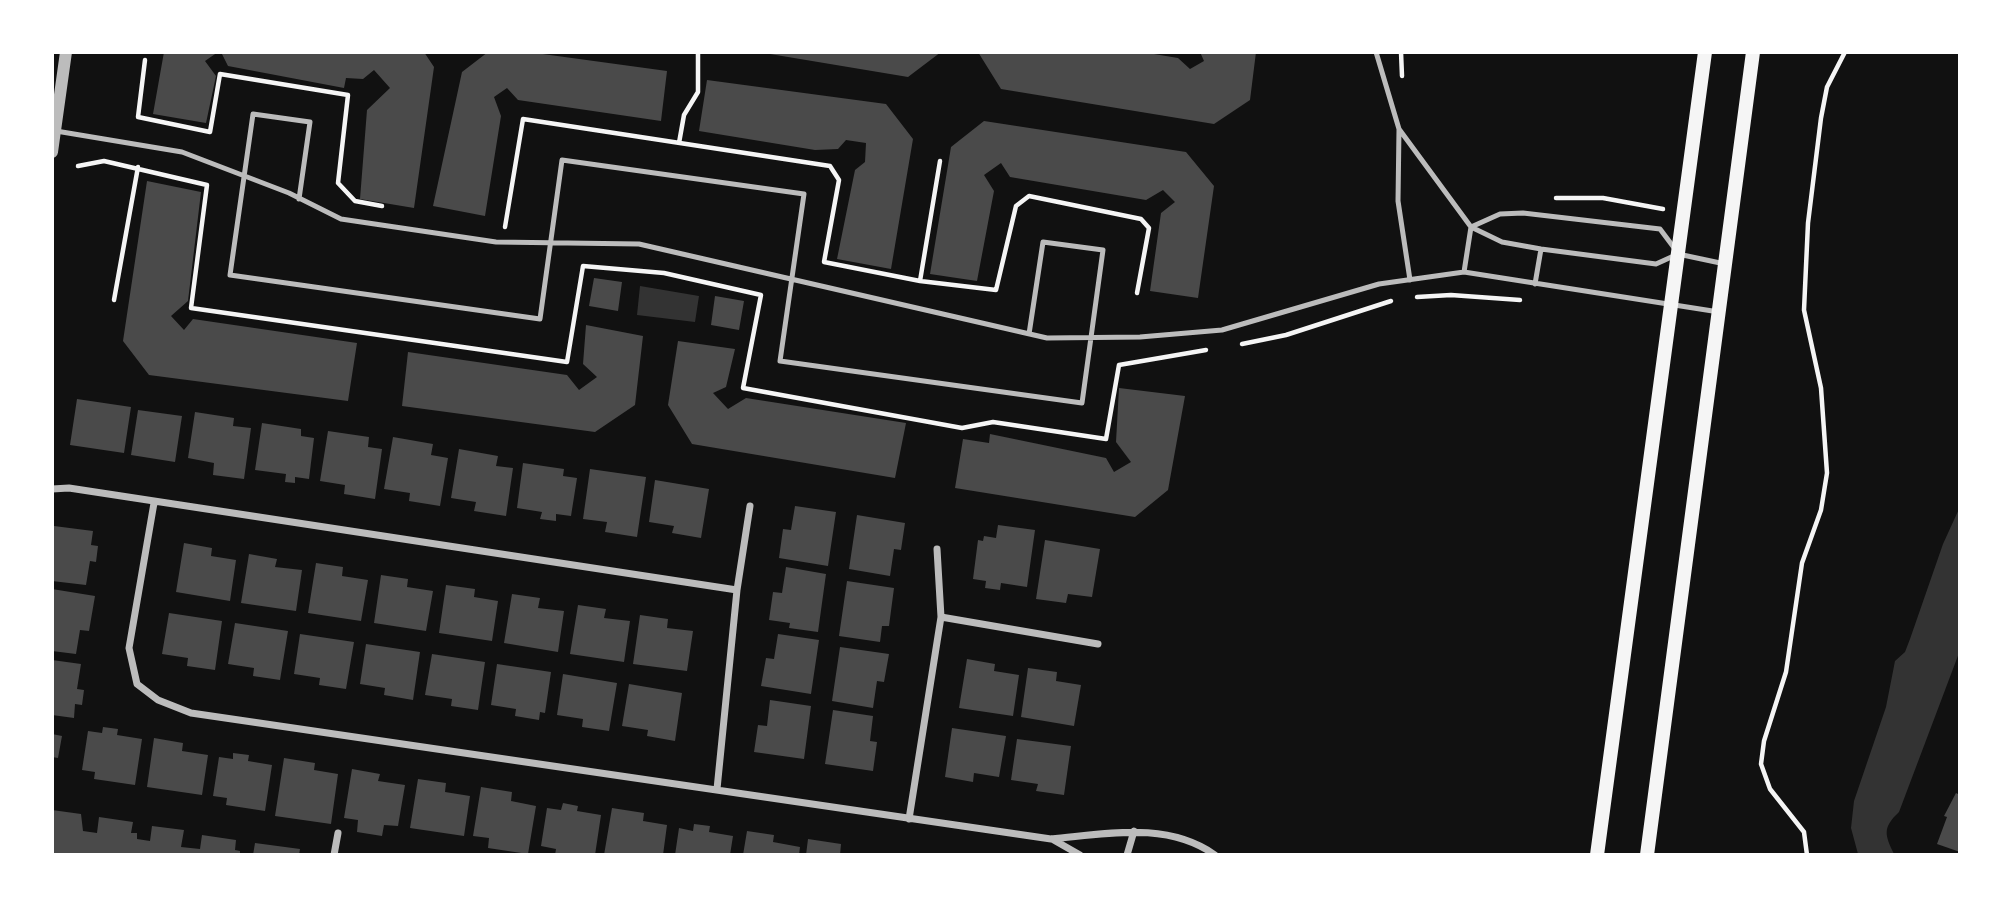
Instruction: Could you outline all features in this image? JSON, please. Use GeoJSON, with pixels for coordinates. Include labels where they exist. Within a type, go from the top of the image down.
{"type":"FeatureCollection","features":[{"type":"Feature","properties":{"kind":"main road"},"geometry":{"type":"LineString","coordinates":[[1598,855],[1705,52]]}},
{"type":"Feature","properties":{"kind":"main road"},"geometry":{"type":"LineString","coordinates":[[1647,855],[1753,52]]}},
{"type":"Feature","properties":{"kind":"street"},"geometry":{"type":"LineString","coordinates":[[52,152],[66,52]]}},
{"type":"Feature","properties":{"kind":"street"},"geometry":{"type":"LineString","coordinates":[[52,489],[69,488],[153,503],[737,590]]}},
{"type":"Feature","properties":{"kind":"street"},"geometry":{"type":"LineString","coordinates":[[153,503],[129,648],[137,684],[159,700],[191,713],[1051,839],[1134,831],[1184,838],[1215,855]]}},
{"type":"Feature","properties":{"kind":"street"},"geometry":{"type":"LineString","coordinates":[[717,789],[737,590],[750,506]]}},
{"type":"Feature","properties":{"kind":"street"},"geometry":{"type":"LineString","coordinates":[[909,819],[941,617],[937,550]]}},
{"type":"Feature","properties":{"kind":"street"},"geometry":{"type":"LineString","coordinates":[[941,617],[1098,644]]}},
{"type":"Feature","properties":{"kind":"street"},"geometry":{"type":"LineString","coordinates":[[1127,855],[1134,831]]}},
{"type":"Feature","properties":{"kind":"street"},"geometry":{"type":"LineString","coordinates":[[334,855],[338,833]]}},
{"type":"Feature","properties":{"kind":"street"},"geometry":{"type":"LineString","coordinates":[[1051,839],[1080,855]]}},
{"type":"Feature","properties":{"kind":"lane"},"geometry":{"type":"LineString","coordinates":[[1376,52],[1399,129],[1398,201],[1410,279]]}},
{"type":"Feature","properties":{"kind":"lane"},"geometry":{"type":"LineString","coordinates":[[299,199],[310,122],[253,114],[230,275],[540,319],[562,160],[804,194],[780,361],[1082,403],[1103,250],[1043,242],[1029,334]]}},
{"type":"Feature","properties":{"kind":"lane"},"geometry":{"type":"LineString","coordinates":[[1399,129],[1471,227],[1503,242],[1656,264],[1678,254],[1725,265]]}},
{"type":"Feature","properties":{"kind":"lane"},"geometry":{"type":"LineString","coordinates":[[55,131],[182,152],[299,199],[341,219],[496,242],[639,244],[1047,338],[1140,337],[1222,330],[1379,284],[1464,272],[1718,312]]}},
{"type":"Feature","properties":{"kind":"lane"},"geometry":{"type":"LineString","coordinates":[[1471,227],[1500,214],[1596,219],[1660,229],[1678,254]]}},
{"type":"Feature","properties":{"kind":"lane"},"geometry":{"type":"LineString","coordinates":[[1464,272],[1471,227]]}},
{"type":"Feature","properties":{"kind":"lane"},"geometry":{"type":"LineString","coordinates":[[1535,284],[1541,249]]}},
{"type":"Feature","properties":{"kind":"path"},"geometry":{"type":"LineString","coordinates":[[679,143],[684,115],[698,92],[698,52]]}},
{"type":"Feature","properties":{"kind":"path"},"geometry":{"type":"LineString","coordinates":[[1401,52],[1404,86]]}},
{"type":"Feature","properties":{"kind":"path"},"geometry":{"type":"LineString","coordinates":[[1807,855],[1804,832],[1770,789],[1761,764],[1764,741],[1786,672],[1802,563],[1821,510],[1827,474],[1822,387],[1804,310],[1808,223],[1821,118],[1826,87],[1845,52]]}},
{"type":"Feature","properties":{"kind":"path"},"geometry":{"type":"LineString","coordinates":[[78,166],[104,161],[207,185],[191,308],[567,362],[583,265],[664,273],[761,295],[743,388],[962,428],[993,422],[1106,439],[1119,365],[1214,349]]}},
{"type":"Feature","properties":{"kind":"path"},"geometry":{"type":"LineString","coordinates":[[920,281],[940,161]]}},
{"type":"Feature","properties":{"kind":"path"},"geometry":{"type":"LineString","coordinates":[[114,300],[138,167]]}},
{"type":"Feature","properties":{"kind":"path"},"geometry":{"type":"LineString","coordinates":[[1550,199],[1603,198],[1663,209]]}},
{"type":"Feature","properties":{"kind":"path"},"geometry":{"type":"LineString","coordinates":[[1411,298],[1451,295],[1530,300]]}},
{"type":"Feature","properties":{"kind":"path"},"geometry":{"type":"LineString","coordinates":[[1239,344],[1286,335],[1398,299]]}},
{"type":"Feature","properties":{"kind":"shaded area"},"geometry":{"type":"Polygon","coordinates":[[[640,286],[699,296],[695,322],[637,315],[640,286]]]}},
{"type":"Feature","properties":{"kind":"shaded area"},"geometry":{"type":"Polygon","coordinates":[[[1959,509],[1959,653],[1899,812],[1888,827],[1887,837],[1894,854],[1858,854],[1851,828],[1854,801],[1886,707],[1895,661],[1905,652],[1943,544],[1959,509]]]}},
{"type":"Feature","properties":{"kind":"building"},"geometry":{"type":"Polygon","coordinates":[[[164,52],[218,52],[205,61],[216,76],[206,123],[153,114],[164,52]]]}},
{"type":"Feature","properties":{"kind":"building"},"geometry":{"type":"Polygon","coordinates":[[[221,52],[424,52],[434,67],[414,208],[360,199],[367,110],[390,88],[374,70],[363,79],[346,78],[344,88],[228,66],[221,52]]]}},
{"type":"Feature","properties":{"kind":"building"},"geometry":{"type":"Polygon","coordinates":[[[488,52],[528,52],[667,71],[661,121],[518,100],[507,88],[494,97],[501,116],[485,216],[433,206],[462,72],[488,52]]]}},
{"type":"Feature","properties":{"kind":"building"},"geometry":{"type":"Polygon","coordinates":[[[758,52],[941,52],[908,77],[758,52]]]}},
{"type":"Feature","properties":{"kind":"building"},"geometry":{"type":"Polygon","coordinates":[[[978,52],[1142,52],[1178,58],[1190,69],[1204,61],[1200,52],[1256,52],[1250,100],[1214,124],[1001,89],[978,52]]]}},
{"type":"Feature","properties":{"kind":"building"},"geometry":{"type":"Polygon","coordinates":[[[707,80],[886,104],[913,139],[891,269],[837,259],[855,170],[865,162],[866,143],[846,140],[838,149],[815,150],[699,131],[707,80]]]}},
{"type":"Feature","properties":{"kind":"building"},"geometry":{"type":"Polygon","coordinates":[[[984,121],[1186,152],[1214,186],[1198,298],[1150,291],[1161,213],[1175,202],[1163,190],[1146,200],[1010,177],[1001,163],[984,175],[994,191],[977,281],[930,274],[951,147],[984,121]]]}},
{"type":"Feature","properties":{"kind":"building"},"geometry":{"type":"Polygon","coordinates":[[[147,181],[201,192],[188,301],[171,316],[184,330],[193,319],[357,343],[348,401],[149,375],[123,341],[147,181]]]}},
{"type":"Feature","properties":{"kind":"building"},"geometry":{"type":"Polygon","coordinates":[[[594,278],[622,282],[618,311],[589,306],[594,278]]]}},
{"type":"Feature","properties":{"kind":"building"},"geometry":{"type":"Polygon","coordinates":[[[715,296],[744,301],[739,330],[711,325],[715,296]]]}},
{"type":"Feature","properties":{"kind":"building"},"geometry":{"type":"Polygon","coordinates":[[[586,325],[643,336],[635,405],[595,432],[402,406],[408,352],[567,375],[579,390],[597,377],[583,364],[586,325]]]}},
{"type":"Feature","properties":{"kind":"building"},"geometry":{"type":"Polygon","coordinates":[[[678,341],[735,349],[726,387],[713,393],[728,409],[746,398],[906,423],[895,478],[692,444],[668,405],[678,341]]]}},
{"type":"Feature","properties":{"kind":"building"},"geometry":{"type":"Polygon","coordinates":[[[1119,388],[1185,396],[1168,490],[1135,517],[955,488],[963,439],[989,443],[990,434],[1106,458],[1114,472],[1131,462],[1116,442],[1119,388]]]}},
{"type":"Feature","properties":{"kind":"building"},"geometry":{"type":"Polygon","coordinates":[[[77,399],[131,407],[124,453],[70,445],[77,399]]]}},
{"type":"Feature","properties":{"kind":"building"},"geometry":{"type":"Polygon","coordinates":[[[138,410],[182,416],[175,462],[131,455],[138,410]]]}},
{"type":"Feature","properties":{"kind":"building"},"geometry":{"type":"Polygon","coordinates":[[[195,412],[234,418],[233,426],[251,428],[244,479],[213,475],[214,463],[188,458],[195,412]]]}},
{"type":"Feature","properties":{"kind":"building"},"geometry":{"type":"Polygon","coordinates":[[[262,423],[301,429],[301,436],[314,438],[309,479],[295,477],[295,483],[285,482],[286,474],[255,470],[262,423]]]}},
{"type":"Feature","properties":{"kind":"building"},"geometry":{"type":"Polygon","coordinates":[[[328,431],[369,437],[368,447],[382,449],[375,499],[344,494],[345,485],[320,481],[328,431]]]}},
{"type":"Feature","properties":{"kind":"building"},"geometry":{"type":"Polygon","coordinates":[[[393,437],[433,444],[431,455],[448,458],[440,506],[409,501],[410,493],[384,489],[393,437]]]}},
{"type":"Feature","properties":{"kind":"building"},"geometry":{"type":"Polygon","coordinates":[[[459,449],[498,456],[496,466],[513,468],[506,516],[474,511],[476,502],[451,498],[459,449]]]}},
{"type":"Feature","properties":{"kind":"building"},"geometry":{"type":"Polygon","coordinates":[[[523,463],[564,469],[563,476],[577,478],[571,516],[556,514],[556,521],[540,519],[542,512],[517,508],[523,463]]]}},
{"type":"Feature","properties":{"kind":"building"},"geometry":{"type":"Polygon","coordinates":[[[590,469],[646,477],[637,537],[605,532],[607,522],[583,519],[590,469]]]}},
{"type":"Feature","properties":{"kind":"building"},"geometry":{"type":"Polygon","coordinates":[[[655,480],[709,489],[701,538],[672,533],[674,526],[649,522],[655,480]]]}},
{"type":"Feature","properties":{"kind":"building"},"geometry":{"type":"Polygon","coordinates":[[[795,506],[836,512],[828,566],[779,558],[783,529],[791,530],[795,506]]]}},
{"type":"Feature","properties":{"kind":"building"},"geometry":{"type":"Polygon","coordinates":[[[857,515],[905,523],[901,550],[894,549],[890,576],[849,569],[857,515]]]}},
{"type":"Feature","properties":{"kind":"building"},"geometry":{"type":"Polygon","coordinates":[[[998,525],[1035,530],[1027,587],[1001,583],[1000,590],[985,588],[986,581],[973,579],[978,540],[983,541],[984,536],[996,538],[998,525]]]}},
{"type":"Feature","properties":{"kind":"building"},"geometry":{"type":"Polygon","coordinates":[[[54,526],[93,531],[91,545],[98,546],[96,562],[90,561],[86,585],[52,581],[54,526]]]}},
{"type":"Feature","properties":{"kind":"building"},"geometry":{"type":"Polygon","coordinates":[[[1045,540],[1100,549],[1092,597],[1068,594],[1066,603],[1036,599],[1045,540]]]}},
{"type":"Feature","properties":{"kind":"building"},"geometry":{"type":"Polygon","coordinates":[[[184,543],[212,548],[211,556],[236,560],[230,601],[176,592],[184,543]]]}},
{"type":"Feature","properties":{"kind":"building"},"geometry":{"type":"Polygon","coordinates":[[[249,554],[277,559],[275,567],[302,570],[296,611],[241,603],[249,554]]]}},
{"type":"Feature","properties":{"kind":"building"},"geometry":{"type":"Polygon","coordinates":[[[316,563],[343,567],[342,576],[368,580],[361,621],[308,613],[316,563]]]}},
{"type":"Feature","properties":{"kind":"building"},"geometry":{"type":"Polygon","coordinates":[[[786,567],[826,574],[818,632],[789,628],[790,623],[769,620],[773,592],[782,593],[786,567]]]}},
{"type":"Feature","properties":{"kind":"building"},"geometry":{"type":"Polygon","coordinates":[[[381,575],[408,579],[407,587],[433,591],[426,631],[374,623],[381,575]]]}},
{"type":"Feature","properties":{"kind":"building"},"geometry":{"type":"Polygon","coordinates":[[[847,581],[894,588],[889,626],[882,626],[880,642],[839,636],[847,581]]]}},
{"type":"Feature","properties":{"kind":"building"},"geometry":{"type":"Polygon","coordinates":[[[446,585],[475,589],[474,597],[498,601],[492,641],[439,633],[446,585]]]}},
{"type":"Feature","properties":{"kind":"building"},"geometry":{"type":"Polygon","coordinates":[[[52,589],[95,596],[89,631],[80,630],[76,654],[52,651],[52,589]]]}},
{"type":"Feature","properties":{"kind":"building"},"geometry":{"type":"Polygon","coordinates":[[[512,594],[540,598],[538,608],[564,611],[558,652],[504,643],[512,594]]]}},
{"type":"Feature","properties":{"kind":"building"},"geometry":{"type":"Polygon","coordinates":[[[578,605],[606,609],[604,618],[630,621],[624,662],[570,654],[578,605]]]}},
{"type":"Feature","properties":{"kind":"building"},"geometry":{"type":"Polygon","coordinates":[[[169,613],[222,621],[215,670],[187,666],[188,658],[162,654],[169,613]]]}},
{"type":"Feature","properties":{"kind":"building"},"geometry":{"type":"Polygon","coordinates":[[[640,615],[668,619],[667,628],[693,631],[687,671],[633,664],[640,615]]]}},
{"type":"Feature","properties":{"kind":"building"},"geometry":{"type":"Polygon","coordinates":[[[235,623],[288,631],[280,680],[253,676],[254,668],[228,664],[235,623]]]}},
{"type":"Feature","properties":{"kind":"building"},"geometry":{"type":"Polygon","coordinates":[[[300,634],[354,642],[346,689],[319,685],[320,678],[294,674],[300,634]]]}},
{"type":"Feature","properties":{"kind":"building"},"geometry":{"type":"Polygon","coordinates":[[[778,634],[819,640],[811,694],[761,686],[766,658],[774,659],[778,634]]]}},
{"type":"Feature","properties":{"kind":"building"},"geometry":{"type":"Polygon","coordinates":[[[366,644],[420,652],[413,700],[384,695],[385,688],[360,684],[366,644]]]}},
{"type":"Feature","properties":{"kind":"building"},"geometry":{"type":"Polygon","coordinates":[[[840,647],[889,654],[884,682],[877,681],[873,708],[832,701],[840,647]]]}},
{"type":"Feature","properties":{"kind":"building"},"geometry":{"type":"Polygon","coordinates":[[[432,654],[485,662],[478,710],[451,706],[452,699],[425,695],[432,654]]]}},
{"type":"Feature","properties":{"kind":"building"},"geometry":{"type":"Polygon","coordinates":[[[967,659],[995,664],[994,671],[1019,675],[1013,716],[959,708],[967,659]]]}},
{"type":"Feature","properties":{"kind":"building"},"geometry":{"type":"Polygon","coordinates":[[[52,660],[81,664],[77,689],[84,690],[82,705],[75,704],[74,718],[52,715],[52,660]]]}},
{"type":"Feature","properties":{"kind":"building"},"geometry":{"type":"Polygon","coordinates":[[[497,664],[551,672],[545,713],[540,712],[539,720],[515,716],[516,709],[491,705],[497,664]]]}},
{"type":"Feature","properties":{"kind":"building"},"geometry":{"type":"Polygon","coordinates":[[[1028,668],[1057,672],[1056,681],[1081,685],[1074,726],[1021,717],[1028,668]]]}},
{"type":"Feature","properties":{"kind":"building"},"geometry":{"type":"Polygon","coordinates":[[[563,674],[617,683],[609,731],[582,727],[583,719],[557,715],[563,674]]]}},
{"type":"Feature","properties":{"kind":"building"},"geometry":{"type":"Polygon","coordinates":[[[629,684],[682,693],[675,741],[647,736],[648,730],[622,726],[629,684]]]}},
{"type":"Feature","properties":{"kind":"building"},"geometry":{"type":"Polygon","coordinates":[[[770,700],[811,706],[804,759],[754,752],[758,725],[767,726],[770,700]]]}},
{"type":"Feature","properties":{"kind":"building"},"geometry":{"type":"Polygon","coordinates":[[[833,710],[873,716],[870,741],[877,742],[873,771],[825,764],[833,710]]]}},
{"type":"Feature","properties":{"kind":"building"},"geometry":{"type":"Polygon","coordinates":[[[103,727],[118,729],[117,735],[142,739],[135,785],[94,779],[95,772],[82,770],[88,731],[102,733],[103,727]]]}},
{"type":"Feature","properties":{"kind":"building"},"geometry":{"type":"Polygon","coordinates":[[[952,728],[1006,736],[999,777],[974,773],[973,782],[945,777],[952,728]]]}},
{"type":"Feature","properties":{"kind":"building"},"geometry":{"type":"Polygon","coordinates":[[[52,734],[62,736],[58,758],[52,757],[52,734]]]}},
{"type":"Feature","properties":{"kind":"building"},"geometry":{"type":"Polygon","coordinates":[[[154,738],[183,743],[182,751],[208,755],[202,795],[147,787],[154,738]]]}},
{"type":"Feature","properties":{"kind":"building"},"geometry":{"type":"Polygon","coordinates":[[[1017,739],[1071,746],[1064,795],[1036,791],[1038,784],[1011,780],[1017,739]]]}},
{"type":"Feature","properties":{"kind":"building"},"geometry":{"type":"Polygon","coordinates":[[[233,753],[249,755],[248,761],[272,765],[265,811],[226,805],[227,798],[213,796],[219,757],[233,759],[233,753]]]}},
{"type":"Feature","properties":{"kind":"building"},"geometry":{"type":"Polygon","coordinates":[[[284,758],[315,763],[314,770],[338,774],[331,824],[275,816],[284,758]]]}},
{"type":"Feature","properties":{"kind":"building"},"geometry":{"type":"Polygon","coordinates":[[[352,769],[380,774],[378,781],[405,785],[398,826],[384,825],[382,836],[357,832],[358,820],[344,818],[352,769]]]}},
{"type":"Feature","properties":{"kind":"building"},"geometry":{"type":"Polygon","coordinates":[[[418,779],[446,783],[445,792],[470,796],[464,836],[410,828],[418,779]]]}},
{"type":"Feature","properties":{"kind":"building"},"geometry":{"type":"Polygon","coordinates":[[[481,787],[512,792],[511,801],[536,806],[528,854],[488,848],[489,838],[473,836],[481,787]]]}},
{"type":"Feature","properties":{"kind":"building"},"geometry":{"type":"Polygon","coordinates":[[[1956,793],[1960,795],[1960,852],[1937,844],[1947,817],[1944,816],[1956,793]]]}},
{"type":"Feature","properties":{"kind":"building"},"geometry":{"type":"Polygon","coordinates":[[[563,803],[578,806],[577,811],[601,815],[595,855],[555,855],[556,849],[541,846],[547,808],[561,810],[563,803]]]}},
{"type":"Feature","properties":{"kind":"building"},"geometry":{"type":"Polygon","coordinates":[[[612,808],[644,813],[643,821],[667,825],[663,855],[604,855],[612,808]]]}},
{"type":"Feature","properties":{"kind":"building"},"geometry":{"type":"Polygon","coordinates":[[[52,810],[81,814],[83,831],[97,833],[99,817],[133,822],[131,833],[137,833],[137,839],[150,841],[152,826],[184,830],[181,847],[200,849],[202,835],[236,840],[235,850],[240,851],[240,855],[52,855],[52,810]]]}},
{"type":"Feature","properties":{"kind":"building"},"geometry":{"type":"Polygon","coordinates":[[[694,824],[710,826],[709,832],[733,836],[730,855],[675,855],[679,828],[693,831],[694,824]]]}},
{"type":"Feature","properties":{"kind":"building"},"geometry":{"type":"Polygon","coordinates":[[[747,831],[774,835],[773,842],[800,847],[799,855],[743,855],[747,831]]]}},
{"type":"Feature","properties":{"kind":"building"},"geometry":{"type":"Polygon","coordinates":[[[808,839],[841,844],[840,855],[806,855],[808,839]]]}},
{"type":"Feature","properties":{"kind":"building"},"geometry":{"type":"Polygon","coordinates":[[[255,843],[300,849],[299,855],[253,855],[255,843]]]}}]}
